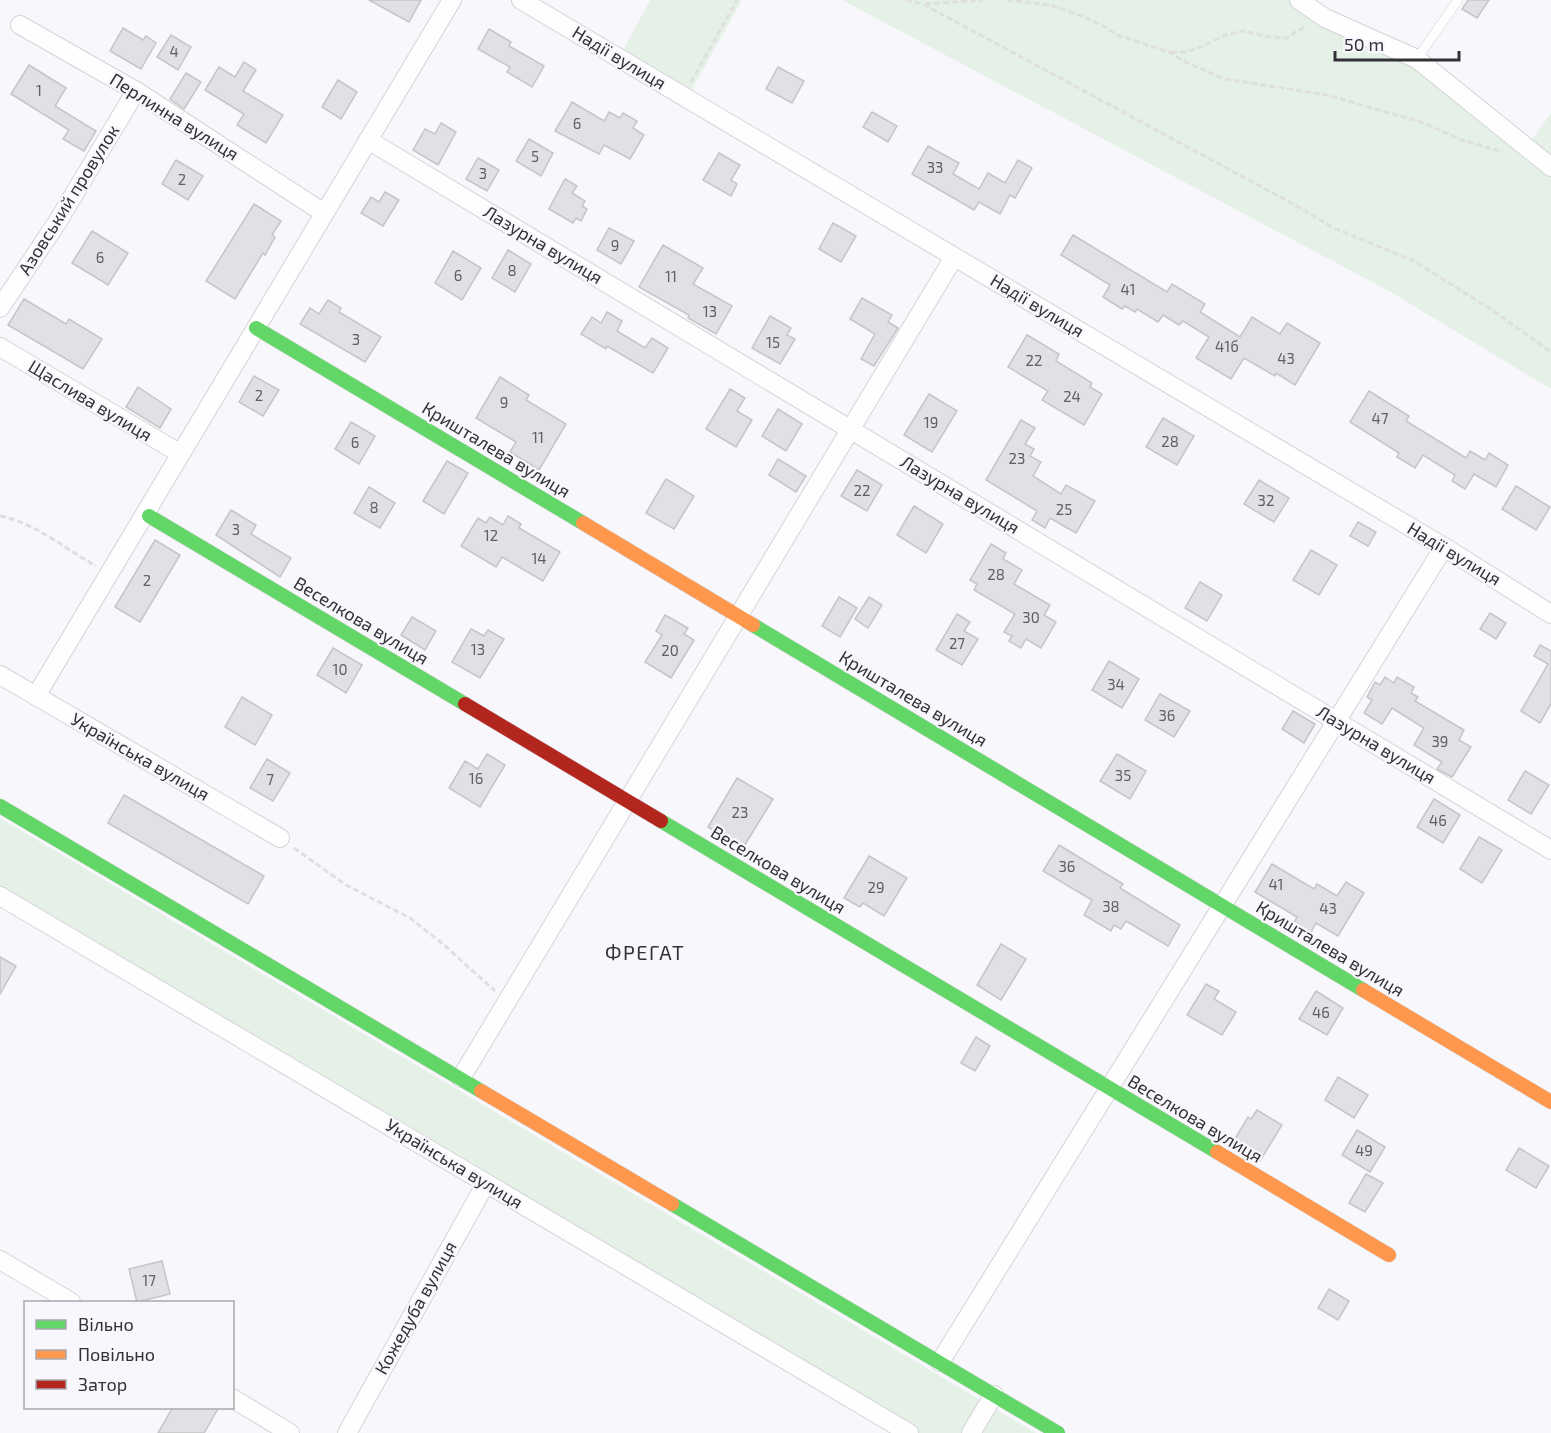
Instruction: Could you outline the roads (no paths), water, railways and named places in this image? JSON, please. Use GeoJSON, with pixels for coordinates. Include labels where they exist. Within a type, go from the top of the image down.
{"type":"FeatureCollection","features":[{"type":"Feature","properties":{"kind":"street"},"geometry":{"type":"LineString","coordinates":[[36,696],[452,0]]}},
{"type":"Feature","properties":{"kind":"street","name":"Надії вулиця"},"geometry":{"type":"LineString","coordinates":[[521,0],[1443,547],[1551,614]]}},
{"type":"Feature","properties":{"kind":"street"},"geometry":{"type":"LineString","coordinates":[[1299,0],[1325,18],[1418,59],[1551,167]]}},
{"type":"Feature","properties":{"kind":"street","name":"Перлинна вулиця"},"geometry":{"type":"LineString","coordinates":[[20,25],[136,91],[324,213]]}},
{"type":"Feature","properties":{"kind":"street","name":"Азовський провулок"},"geometry":{"type":"LineString","coordinates":[[0,308],[58,221],[136,91]]}},
{"type":"Feature","properties":{"kind":"street","name":"Лазурна вулиця"},"geometry":{"type":"LineString","coordinates":[[368,140],[1551,850]]}},
{"type":"Feature","properties":{"kind":"street"},"geometry":{"type":"LineString","coordinates":[[461,1078],[954,257]]}},
{"type":"Feature","properties":{"kind":"street","name":"Кришталева вулиця"},"geometry":{"type":"LineString","coordinates":[[256,328],[1551,1102]]}},
{"type":"Feature","properties":{"kind":"street","name":"Щаслива вулиця"},"geometry":{"type":"LineString","coordinates":[[0,347],[181,454]]}},
{"type":"Feature","properties":{"kind":"street","name":"Веселкова вулиця"},"geometry":{"type":"LineString","coordinates":[[149,516],[1389,1255]]}},
{"type":"Feature","properties":{"kind":"street"},"geometry":{"type":"LineString","coordinates":[[940,1362],[1443,547]]}},
{"type":"Feature","properties":{"kind":"street","name":"Українська вулиця"},"geometry":{"type":"LineString","coordinates":[[0,675],[280,838]]}},
{"type":"Feature","properties":{"kind":"street"},"geometry":{"type":"LineString","coordinates":[[0,806],[1058,1433]]}},
{"type":"Feature","properties":{"kind":"street","name":"Українська вулиця"},"geometry":{"type":"LineString","coordinates":[[0,896],[909,1433]]}},
{"type":"Feature","properties":{"kind":"street","name":"Кожедуба вулиця"},"geometry":{"type":"LineString","coordinates":[[347,1433],[486,1183]]}},
{"type":"Feature","properties":{"kind":"street"},"geometry":{"type":"LineString","coordinates":[[0,1260],[69,1301]]}},
{"type":"Feature","properties":{"kind":"street"},"geometry":{"type":"LineString","coordinates":[[971,1433],[994,1395]]}},
{"type":"Feature","properties":{"kind":"street"},"geometry":{"type":"LineString","coordinates":[[234,1399],[290,1433]]}},
{"type":"Feature","properties":{"kind":"lane"},"geometry":{"type":"LineString","coordinates":[[1418,59],[1458,0]]}},
{"type":"Feature","properties":{"kind":"district","name":"ФРЕГАТ"},"geometry":{"type":"Point","coordinates":[645,953]}}]}
